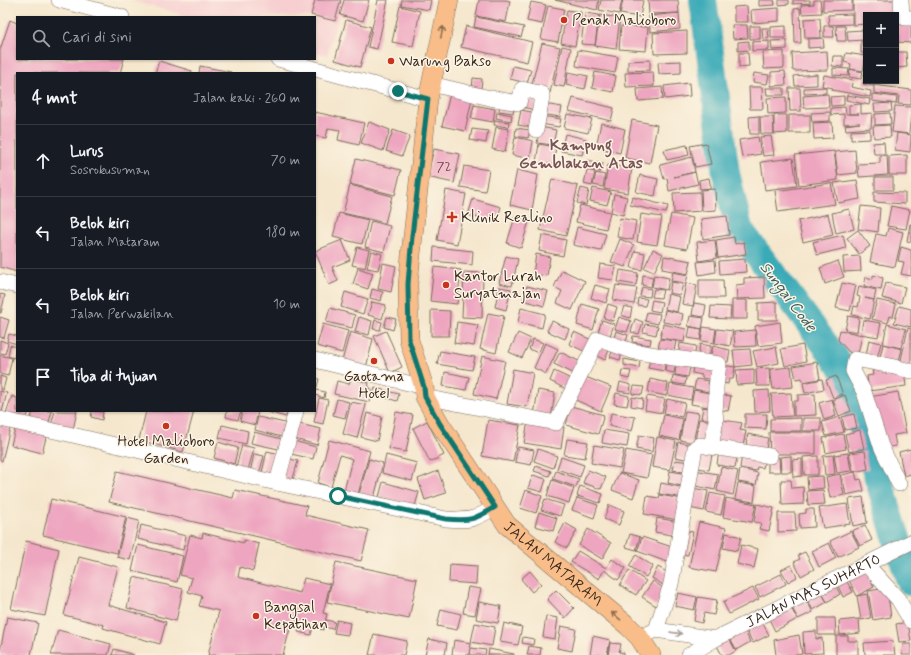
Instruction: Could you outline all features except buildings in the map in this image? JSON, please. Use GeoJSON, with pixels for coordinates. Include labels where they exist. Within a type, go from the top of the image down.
{"type":"FeatureCollection","features":[{"type":"Feature","properties":{"kind":"main road","name":"JALAN MATARAM"},"geometry":{"type":"LineString","coordinates":[[448,0],[429,92],[412,236],[408,284],[409,340],[424,392],[440,424],[507,524],[628,626],[647,634],[651,655]]}},
{"type":"Feature","properties":{"kind":"street"},"geometry":{"type":"LineString","coordinates":[[59,0],[118,16]]}},
{"type":"Feature","properties":{"kind":"street"},"geometry":{"type":"LineString","coordinates":[[901,0],[902,15],[905,18],[911,18]]}},
{"type":"Feature","properties":{"kind":"street"},"geometry":{"type":"LineString","coordinates":[[283,60],[429,92],[483,96],[519,103],[522,90],[539,93],[542,94],[542,97],[536,130]]}},
{"type":"Feature","properties":{"kind":"street"},"geometry":{"type":"LineString","coordinates":[[0,282],[16,286]]}},
{"type":"Feature","properties":{"kind":"street"},"geometry":{"type":"LineString","coordinates":[[316,360],[424,392],[556,423],[598,339],[632,350],[674,358],[719,364],[716,387],[716,420],[711,447]]}},
{"type":"Feature","properties":{"kind":"street"},"geometry":{"type":"LineString","coordinates":[[899,484],[881,446],[864,392],[853,371],[855,359],[911,371]]}},
{"type":"Feature","properties":{"kind":"street"},"geometry":{"type":"LineString","coordinates":[[277,483],[296,412]]}},
{"type":"Feature","properties":{"kind":"street"},"geometry":{"type":"LineString","coordinates":[[0,419],[277,483],[446,519],[468,520],[476,518],[495,507]]}},
{"type":"Feature","properties":{"kind":"street"},"geometry":{"type":"LineString","coordinates":[[715,639],[647,634],[671,584],[694,448],[699,445],[770,456]]}},
{"type":"Feature","properties":{"kind":"street","name":"JALAN MAS SUHARTO"},"geometry":{"type":"LineString","coordinates":[[690,655],[715,639],[911,542]]}},
{"type":"Feature","properties":{"kind":"street"},"geometry":{"type":"LineString","coordinates":[[870,562],[898,598],[911,621]]}},
{"type":"Feature","properties":{"kind":"shaded area"},"geometry":{"type":"Polygon","coordinates":[[[129,0],[343,0],[327,55],[316,52],[316,16],[186,16],[129,0]]]}},
{"type":"Feature","properties":{"kind":"waterway","name":"Sungai Code"},"geometry":{"type":"LineString","coordinates":[[703,0],[726,173],[739,229],[845,371],[911,582]]}},
{"type":"Feature","properties":{"kind":"place","name":"Penak Malioboro"},"geometry":{"type":"Point","coordinates":[564,20]}},
{"type":"Feature","properties":{"kind":"place","name":"Warung Bakso"},"geometry":{"type":"Point","coordinates":[391,61]}},
{"type":"Feature","properties":{"kind":"place","name":"Klinik Realino"},"geometry":{"type":"Point","coordinates":[452,217]}},
{"type":"Feature","properties":{"kind":"place","name":"Kantor Lurah Suryatmajan"},"geometry":{"type":"Point","coordinates":[446,285]}},
{"type":"Feature","properties":{"kind":"place","name":"Gaotama Hotel"},"geometry":{"type":"Point","coordinates":[374,361]}},
{"type":"Feature","properties":{"kind":"place","name":"Hotel Malioboro Garden"},"geometry":{"type":"Point","coordinates":[166,426]}},
{"type":"Feature","properties":{"kind":"place","name":"Bangsal Kepatihan"},"geometry":{"type":"Point","coordinates":[256,616]}},
{"type":"Feature","properties":{"kind":"district","name":"Kampung Gemblakan Atas"},"geometry":{"type":"Point","coordinates":[581,153]}},
{"type":"Feature","properties":{"kind":"route"},"geometry":{"type":"LineString","coordinates":[[338,496],[457,520],[476,518],[495,507],[440,424],[425,397],[424,387],[409,340],[408,284],[428,99],[398,91]]}}]}
